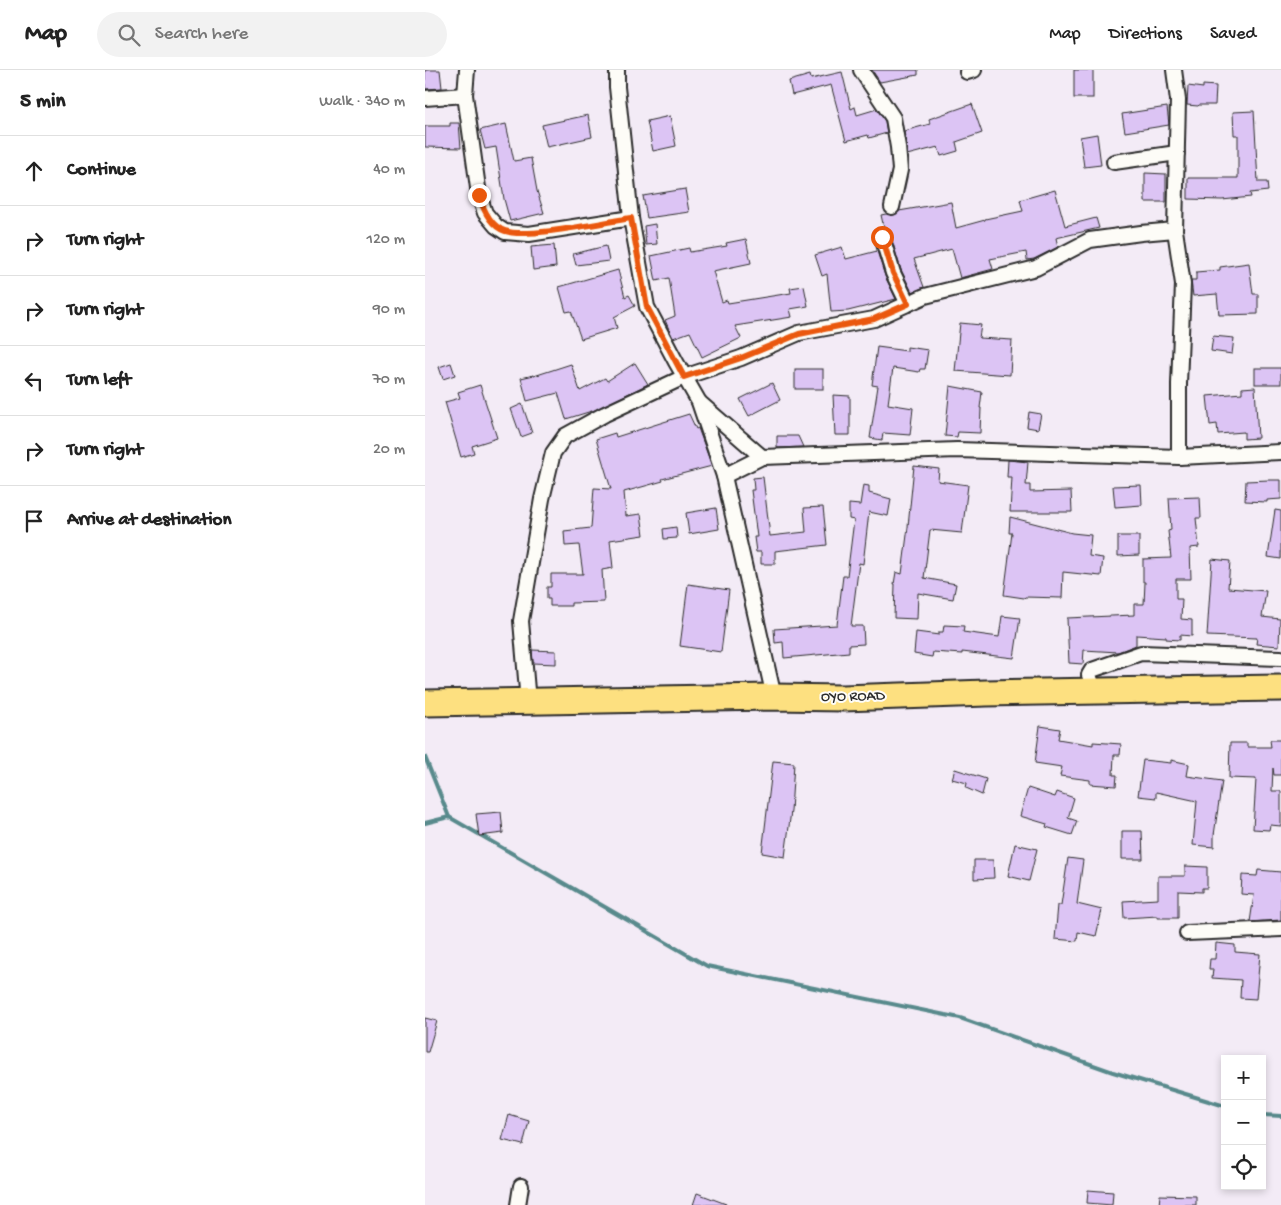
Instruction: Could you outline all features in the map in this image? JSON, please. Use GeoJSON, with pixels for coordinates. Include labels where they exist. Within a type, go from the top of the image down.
{"type":"FeatureCollection","features":[{"type":"Feature","properties":{"kind":"highway","name":"OYO ROAD"},"geometry":{"type":"LineString","coordinates":[[425,703],[774,697],[843,698],[986,693],[1281,688]]}},
{"type":"Feature","properties":{"kind":"street"},"geometry":{"type":"LineString","coordinates":[[467,70],[465,95],[479,195],[485,213],[496,226],[505,232],[529,234],[631,218]]}},
{"type":"Feature","properties":{"kind":"street"},"geometry":{"type":"LineString","coordinates":[[617,70],[617,87],[631,218],[647,307],[699,402],[724,476],[774,697]]}},
{"type":"Feature","properties":{"kind":"street"},"geometry":{"type":"LineString","coordinates":[[861,70],[893,118],[900,170],[892,207]]}},
{"type":"Feature","properties":{"kind":"street"},"geometry":{"type":"LineString","coordinates":[[1174,70],[1178,100],[1175,230],[1183,284],[1179,384],[1179,457]]}},
{"type":"Feature","properties":{"kind":"street"},"geometry":{"type":"LineString","coordinates":[[425,98],[465,95]]}},
{"type":"Feature","properties":{"kind":"street"},"geometry":{"type":"LineString","coordinates":[[1114,162],[1177,153]]}},
{"type":"Feature","properties":{"kind":"street"},"geometry":{"type":"LineString","coordinates":[[527,702],[521,622],[539,517],[553,453],[565,436],[605,414],[684,377],[741,358],[799,334],[874,319],[925,296],[1036,268],[1090,240],[1175,230]]}},
{"type":"Feature","properties":{"kind":"street"},"geometry":{"type":"LineString","coordinates":[[882,237],[893,273],[908,304]]}},
{"type":"Feature","properties":{"kind":"street"},"geometry":{"type":"LineString","coordinates":[[699,402],[762,457]]}},
{"type":"Feature","properties":{"kind":"street"},"geometry":{"type":"LineString","coordinates":[[724,476],[762,457],[957,450],[1179,457],[1281,452]]}},
{"type":"Feature","properties":{"kind":"street"},"geometry":{"type":"LineString","coordinates":[[1095,692],[1089,675],[1092,670],[1141,653],[1281,658]]}},
{"type":"Feature","properties":{"kind":"street"},"geometry":{"type":"LineString","coordinates":[[1187,933],[1281,929]]}},
{"type":"Feature","properties":{"kind":"street"},"geometry":{"type":"LineString","coordinates":[[518,1205],[521,1186]]}},
{"type":"Feature","properties":{"kind":"building"},"geometry":{"type":"Polygon","coordinates":[[[425,70],[440,70],[442,88],[425,89],[425,70]]]}},
{"type":"Feature","properties":{"kind":"building"},"geometry":{"type":"Polygon","coordinates":[[[872,70],[918,70],[918,75],[880,82],[872,70]]]}},
{"type":"Feature","properties":{"kind":"building"},"geometry":{"type":"Polygon","coordinates":[[[1074,70],[1093,70],[1093,98],[1074,98],[1074,70]]]}},
{"type":"Feature","properties":{"kind":"building"},"geometry":{"type":"Polygon","coordinates":[[[842,72],[851,109],[855,107],[857,115],[877,109],[885,121],[887,133],[869,138],[868,135],[846,141],[831,85],[792,95],[789,81],[810,75],[811,79],[842,72]]]}},
{"type":"Feature","properties":{"kind":"building"},"geometry":{"type":"Polygon","coordinates":[[[1203,85],[1216,86],[1215,105],[1187,105],[1188,86],[1203,88],[1203,85]]]}},
{"type":"Feature","properties":{"kind":"building"},"geometry":{"type":"Polygon","coordinates":[[[972,104],[982,133],[956,142],[958,151],[941,156],[938,147],[907,155],[904,131],[930,124],[929,119],[972,104]]]}},
{"type":"Feature","properties":{"kind":"building"},"geometry":{"type":"Polygon","coordinates":[[[1167,107],[1169,125],[1125,132],[1122,114],[1167,107]]]}},
{"type":"Feature","properties":{"kind":"building"},"geometry":{"type":"Polygon","coordinates":[[[1254,111],[1258,182],[1267,182],[1268,191],[1250,193],[1251,197],[1222,200],[1188,199],[1188,178],[1238,178],[1238,135],[1234,135],[1233,112],[1254,111]]]}},
{"type":"Feature","properties":{"kind":"building"},"geometry":{"type":"Polygon","coordinates":[[[588,115],[592,137],[547,147],[542,125],[588,115]]]}},
{"type":"Feature","properties":{"kind":"building"},"geometry":{"type":"Polygon","coordinates":[[[670,116],[676,146],[653,151],[647,121],[670,116]]]}},
{"type":"Feature","properties":{"kind":"building"},"geometry":{"type":"Polygon","coordinates":[[[450,123],[459,123],[461,148],[425,147],[425,126],[450,126],[450,123]]]}},
{"type":"Feature","properties":{"kind":"building"},"geometry":{"type":"Polygon","coordinates":[[[506,124],[514,161],[531,158],[537,191],[544,213],[510,221],[504,199],[496,147],[485,149],[480,130],[506,124]]]}},
{"type":"Feature","properties":{"kind":"building"},"geometry":{"type":"Polygon","coordinates":[[[1097,134],[1101,165],[1084,167],[1080,137],[1097,134]]]}},
{"type":"Feature","properties":{"kind":"building"},"geometry":{"type":"Polygon","coordinates":[[[1145,173],[1166,174],[1166,202],[1145,202],[1145,173]]]}},
{"type":"Feature","properties":{"kind":"building"},"geometry":{"type":"Polygon","coordinates":[[[685,189],[689,212],[647,218],[643,196],[685,189]]]}},
{"type":"Feature","properties":{"kind":"building"},"geometry":{"type":"Polygon","coordinates":[[[1055,190],[1065,226],[1096,218],[1099,228],[1056,238],[1058,247],[1034,259],[1027,260],[1026,252],[990,259],[993,269],[960,278],[952,249],[914,259],[924,287],[912,292],[901,270],[890,234],[884,228],[881,215],[894,215],[899,211],[951,202],[956,228],[985,219],[1023,211],[1020,200],[1055,190]]]}},
{"type":"Feature","properties":{"kind":"building"},"geometry":{"type":"Polygon","coordinates":[[[655,224],[657,244],[646,245],[644,226],[655,224]]]}},
{"type":"Feature","properties":{"kind":"building"},"geometry":{"type":"Polygon","coordinates":[[[746,239],[751,263],[713,271],[722,302],[727,300],[728,303],[791,293],[790,288],[804,286],[808,306],[790,309],[792,317],[735,326],[741,338],[702,357],[690,332],[673,338],[665,320],[675,316],[669,278],[656,281],[651,256],[689,248],[690,252],[727,246],[726,243],[746,239]]]}},
{"type":"Feature","properties":{"kind":"building"},"geometry":{"type":"Polygon","coordinates":[[[554,245],[556,267],[533,270],[531,247],[554,245]]]}},
{"type":"Feature","properties":{"kind":"building"},"geometry":{"type":"Polygon","coordinates":[[[606,246],[609,261],[576,265],[573,254],[606,246]]]}},
{"type":"Feature","properties":{"kind":"building"},"geometry":{"type":"Polygon","coordinates":[[[842,247],[846,259],[877,251],[885,276],[896,299],[848,311],[831,312],[827,274],[822,276],[815,255],[842,247]]]}},
{"type":"Feature","properties":{"kind":"building"},"geometry":{"type":"Polygon","coordinates":[[[1249,263],[1253,294],[1258,294],[1258,314],[1219,315],[1217,294],[1193,296],[1191,280],[1196,280],[1196,272],[1220,270],[1220,267],[1249,263]]]}},
{"type":"Feature","properties":{"kind":"building"},"geometry":{"type":"Polygon","coordinates":[[[618,270],[625,297],[629,295],[635,306],[614,317],[617,328],[581,339],[571,311],[566,312],[559,287],[618,270]]]}},
{"type":"Feature","properties":{"kind":"building"},"geometry":{"type":"Polygon","coordinates":[[[960,323],[981,325],[979,338],[1012,340],[1010,375],[955,371],[960,323]]]}},
{"type":"Feature","properties":{"kind":"building"},"geometry":{"type":"Polygon","coordinates":[[[1213,336],[1234,338],[1232,354],[1211,351],[1213,336]]]}},
{"type":"Feature","properties":{"kind":"building"},"geometry":{"type":"Polygon","coordinates":[[[877,347],[907,351],[907,347],[928,350],[925,369],[920,369],[919,372],[893,368],[888,404],[913,408],[910,435],[883,433],[882,440],[870,438],[878,386],[872,385],[877,347]]]}},
{"type":"Feature","properties":{"kind":"building"},"geometry":{"type":"Polygon","coordinates":[[[451,363],[455,375],[443,379],[439,367],[451,363]]]}},
{"type":"Feature","properties":{"kind":"building"},"geometry":{"type":"Polygon","coordinates":[[[635,363],[648,384],[595,410],[566,419],[558,393],[527,401],[521,378],[534,376],[571,364],[580,391],[605,378],[607,381],[635,363]]]}},
{"type":"Feature","properties":{"kind":"building"},"geometry":{"type":"Polygon","coordinates":[[[1255,368],[1281,368],[1281,384],[1255,384],[1255,368]]]}},
{"type":"Feature","properties":{"kind":"building"},"geometry":{"type":"Polygon","coordinates":[[[795,369],[823,369],[823,389],[795,389],[795,369]]]}},
{"type":"Feature","properties":{"kind":"building"},"geometry":{"type":"Polygon","coordinates":[[[772,383],[780,400],[749,416],[740,399],[772,383]]]}},
{"type":"Feature","properties":{"kind":"building"},"geometry":{"type":"Polygon","coordinates":[[[480,385],[497,438],[472,446],[474,453],[461,457],[445,402],[460,398],[458,392],[480,385]]]}},
{"type":"Feature","properties":{"kind":"building"},"geometry":{"type":"Polygon","coordinates":[[[950,386],[982,392],[980,433],[958,432],[957,437],[945,436],[950,386]]]}},
{"type":"Feature","properties":{"kind":"building"},"geometry":{"type":"Polygon","coordinates":[[[1255,387],[1258,438],[1244,439],[1244,432],[1218,434],[1217,424],[1210,425],[1207,396],[1242,393],[1242,388],[1255,387]]]}},
{"type":"Feature","properties":{"kind":"building"},"geometry":{"type":"Polygon","coordinates":[[[833,395],[850,396],[850,435],[835,435],[833,395]]]}},
{"type":"Feature","properties":{"kind":"building"},"geometry":{"type":"Polygon","coordinates":[[[522,404],[532,433],[521,437],[511,409],[522,404]]]}},
{"type":"Feature","properties":{"kind":"building"},"geometry":{"type":"Polygon","coordinates":[[[1029,412],[1041,414],[1038,429],[1027,427],[1029,412]]]}},
{"type":"Feature","properties":{"kind":"building"},"geometry":{"type":"Polygon","coordinates":[[[689,414],[696,429],[698,428],[712,466],[662,479],[663,481],[624,492],[626,516],[641,514],[644,535],[610,540],[613,568],[602,570],[604,602],[571,603],[571,606],[550,606],[550,599],[547,599],[547,587],[551,587],[551,574],[583,574],[579,545],[565,546],[564,531],[591,528],[594,488],[611,489],[596,439],[615,433],[616,437],[689,414]]]}},
{"type":"Feature","properties":{"kind":"building"},"geometry":{"type":"Polygon","coordinates":[[[777,436],[798,436],[803,447],[777,448],[777,436]]]}},
{"type":"Feature","properties":{"kind":"building"},"geometry":{"type":"Polygon","coordinates":[[[1008,460],[1028,462],[1026,485],[1030,485],[1030,492],[1071,491],[1072,512],[1010,512],[1012,477],[1007,477],[1008,460]]]}},
{"type":"Feature","properties":{"kind":"building"},"geometry":{"type":"Polygon","coordinates":[[[914,466],[939,469],[938,481],[968,485],[962,533],[930,530],[924,578],[956,584],[953,599],[918,593],[917,619],[894,618],[894,584],[896,572],[902,574],[914,466]]]}},
{"type":"Feature","properties":{"kind":"building"},"geometry":{"type":"Polygon","coordinates":[[[763,477],[770,536],[806,532],[804,508],[823,507],[827,545],[775,551],[775,564],[761,564],[761,552],[756,552],[754,537],[757,537],[751,490],[754,490],[753,478],[763,477]]]}},
{"type":"Feature","properties":{"kind":"building"},"geometry":{"type":"Polygon","coordinates":[[[1281,480],[1281,499],[1267,500],[1267,502],[1245,501],[1246,481],[1281,480]]]}},
{"type":"Feature","properties":{"kind":"building"},"geometry":{"type":"Polygon","coordinates":[[[863,485],[869,486],[869,493],[891,499],[888,516],[869,512],[863,564],[859,563],[851,626],[863,626],[864,644],[849,645],[849,652],[784,658],[783,642],[775,643],[774,629],[837,625],[843,576],[847,576],[854,520],[849,519],[849,504],[860,505],[863,485]]]}},
{"type":"Feature","properties":{"kind":"building"},"geometry":{"type":"Polygon","coordinates":[[[1141,485],[1142,505],[1115,507],[1113,486],[1141,485]]]}},
{"type":"Feature","properties":{"kind":"building"},"geometry":{"type":"Polygon","coordinates":[[[1200,497],[1201,518],[1196,518],[1199,547],[1190,548],[1191,579],[1176,579],[1176,599],[1182,599],[1181,619],[1192,620],[1192,636],[1180,635],[1180,640],[1136,635],[1136,645],[1118,652],[1084,650],[1083,664],[1069,663],[1067,618],[1134,615],[1134,604],[1144,604],[1143,559],[1171,558],[1168,531],[1171,530],[1169,498],[1200,497]]]}},
{"type":"Feature","properties":{"kind":"building"},"geometry":{"type":"Polygon","coordinates":[[[716,508],[719,529],[689,534],[686,513],[716,508]]]}},
{"type":"Feature","properties":{"kind":"building"},"geometry":{"type":"Polygon","coordinates":[[[1275,510],[1281,511],[1281,559],[1268,557],[1275,510]]]}},
{"type":"Feature","properties":{"kind":"building"},"geometry":{"type":"Polygon","coordinates":[[[1010,517],[1072,533],[1091,535],[1089,556],[1103,558],[1101,576],[1063,572],[1062,598],[1024,598],[1004,595],[1012,533],[1009,533],[1010,517]]]}},
{"type":"Feature","properties":{"kind":"building"},"geometry":{"type":"Polygon","coordinates":[[[676,527],[677,538],[664,539],[663,529],[676,527]]]}},
{"type":"Feature","properties":{"kind":"building"},"geometry":{"type":"Polygon","coordinates":[[[1118,536],[1139,536],[1139,555],[1118,556],[1118,536]]]}},
{"type":"Feature","properties":{"kind":"building"},"geometry":{"type":"Polygon","coordinates":[[[1212,559],[1230,561],[1228,588],[1266,591],[1262,617],[1280,619],[1279,646],[1256,644],[1257,638],[1207,636],[1212,559]]]}},
{"type":"Feature","properties":{"kind":"building"},"geometry":{"type":"Polygon","coordinates":[[[688,584],[729,590],[721,652],[680,646],[688,584]]]}},
{"type":"Feature","properties":{"kind":"building"},"geometry":{"type":"Polygon","coordinates":[[[1002,616],[1020,618],[1014,658],[962,652],[962,654],[933,652],[932,657],[914,654],[916,632],[939,635],[939,632],[943,632],[944,625],[964,626],[963,632],[999,637],[1002,616]]]}},
{"type":"Feature","properties":{"kind":"building"},"geometry":{"type":"Polygon","coordinates":[[[532,650],[556,651],[556,664],[533,663],[532,650]]]}},
{"type":"Feature","properties":{"kind":"building"},"geometry":{"type":"Polygon","coordinates":[[[1040,726],[1060,729],[1058,739],[1093,745],[1093,742],[1121,744],[1120,755],[1114,755],[1113,775],[1117,775],[1116,786],[1090,784],[1090,780],[1060,776],[1062,767],[1035,763],[1040,726]]]}},
{"type":"Feature","properties":{"kind":"building"},"geometry":{"type":"Polygon","coordinates":[[[1270,740],[1281,740],[1281,775],[1274,775],[1273,768],[1272,791],[1281,791],[1281,826],[1270,825],[1269,830],[1253,829],[1256,779],[1229,778],[1230,743],[1247,743],[1247,747],[1271,747],[1270,740]]]}},
{"type":"Feature","properties":{"kind":"building"},"geometry":{"type":"Polygon","coordinates":[[[1143,760],[1171,763],[1171,760],[1189,764],[1187,776],[1222,781],[1214,847],[1193,845],[1197,801],[1156,792],[1156,798],[1138,796],[1143,760]]]}},
{"type":"Feature","properties":{"kind":"building"},"geometry":{"type":"Polygon","coordinates":[[[773,761],[794,763],[791,811],[785,857],[762,853],[773,761]]]}},
{"type":"Feature","properties":{"kind":"building"},"geometry":{"type":"Polygon","coordinates":[[[955,769],[986,779],[982,795],[966,788],[967,783],[952,779],[955,769]]]}},
{"type":"Feature","properties":{"kind":"building"},"geometry":{"type":"Polygon","coordinates":[[[1028,788],[1055,797],[1057,792],[1074,798],[1068,818],[1077,821],[1072,835],[1046,827],[1047,824],[1020,816],[1028,788]]]}},
{"type":"Feature","properties":{"kind":"building"},"geometry":{"type":"Polygon","coordinates":[[[501,812],[503,833],[479,836],[476,814],[501,812]]]}},
{"type":"Feature","properties":{"kind":"building"},"geometry":{"type":"Polygon","coordinates":[[[1122,831],[1142,831],[1143,859],[1122,859],[1122,831]]]}},
{"type":"Feature","properties":{"kind":"building"},"geometry":{"type":"Polygon","coordinates":[[[1015,844],[1037,849],[1029,881],[1008,876],[1015,844]]]}},
{"type":"Feature","properties":{"kind":"building"},"geometry":{"type":"Polygon","coordinates":[[[1068,858],[1083,860],[1077,904],[1102,910],[1096,936],[1078,932],[1077,941],[1055,939],[1058,905],[1061,905],[1068,858]]]}},
{"type":"Feature","properties":{"kind":"building"},"geometry":{"type":"Polygon","coordinates":[[[974,860],[993,860],[994,878],[974,879],[974,860]]]}},
{"type":"Feature","properties":{"kind":"building"},"geometry":{"type":"Polygon","coordinates":[[[1185,866],[1207,867],[1207,888],[1202,888],[1202,892],[1178,891],[1178,918],[1158,918],[1158,916],[1124,918],[1123,901],[1158,899],[1158,876],[1185,876],[1185,866]]]}},
{"type":"Feature","properties":{"kind":"building"},"geometry":{"type":"Polygon","coordinates":[[[1258,870],[1281,872],[1281,920],[1250,922],[1254,895],[1241,894],[1242,875],[1257,876],[1258,870]]]}},
{"type":"Feature","properties":{"kind":"building"},"geometry":{"type":"Polygon","coordinates":[[[1216,943],[1235,945],[1235,952],[1260,954],[1256,999],[1240,998],[1241,980],[1212,978],[1213,969],[1209,969],[1210,959],[1215,959],[1216,943]]]}},
{"type":"Feature","properties":{"kind":"building"},"geometry":{"type":"Polygon","coordinates":[[[425,1018],[437,1021],[428,1052],[425,1052],[425,1018]]]}},
{"type":"Feature","properties":{"kind":"building"},"geometry":{"type":"Polygon","coordinates":[[[509,1115],[529,1121],[523,1145],[502,1140],[509,1115]]]}},
{"type":"Feature","properties":{"kind":"building"},"geometry":{"type":"Polygon","coordinates":[[[1088,1190],[1113,1192],[1112,1205],[1087,1203],[1088,1190]]]}},
{"type":"Feature","properties":{"kind":"building"},"geometry":{"type":"Polygon","coordinates":[[[697,1193],[726,1204],[726,1205],[693,1205],[697,1193]]]}},
{"type":"Feature","properties":{"kind":"building"},"geometry":{"type":"Polygon","coordinates":[[[1160,1195],[1196,1196],[1196,1205],[1159,1205],[1160,1195]]]}},
{"type":"Feature","properties":{"kind":"waterway"},"geometry":{"type":"LineString","coordinates":[[425,757],[449,817]]}},
{"type":"Feature","properties":{"kind":"waterway"},"geometry":{"type":"LineString","coordinates":[[425,823],[449,817],[707,966],[960,1018],[1113,1072],[1221,1105]]}},
{"type":"Feature","properties":{"kind":"waterway"},"geometry":{"type":"LineString","coordinates":[[1266,1115],[1281,1116]]}},
{"type":"Feature","properties":{"kind":"route"},"geometry":{"type":"LineString","coordinates":[[479,195],[485,213],[496,226],[505,232],[529,234],[631,218],[647,307],[684,377],[741,358],[799,334],[874,319],[908,304],[893,273],[882,237]]}}]}
